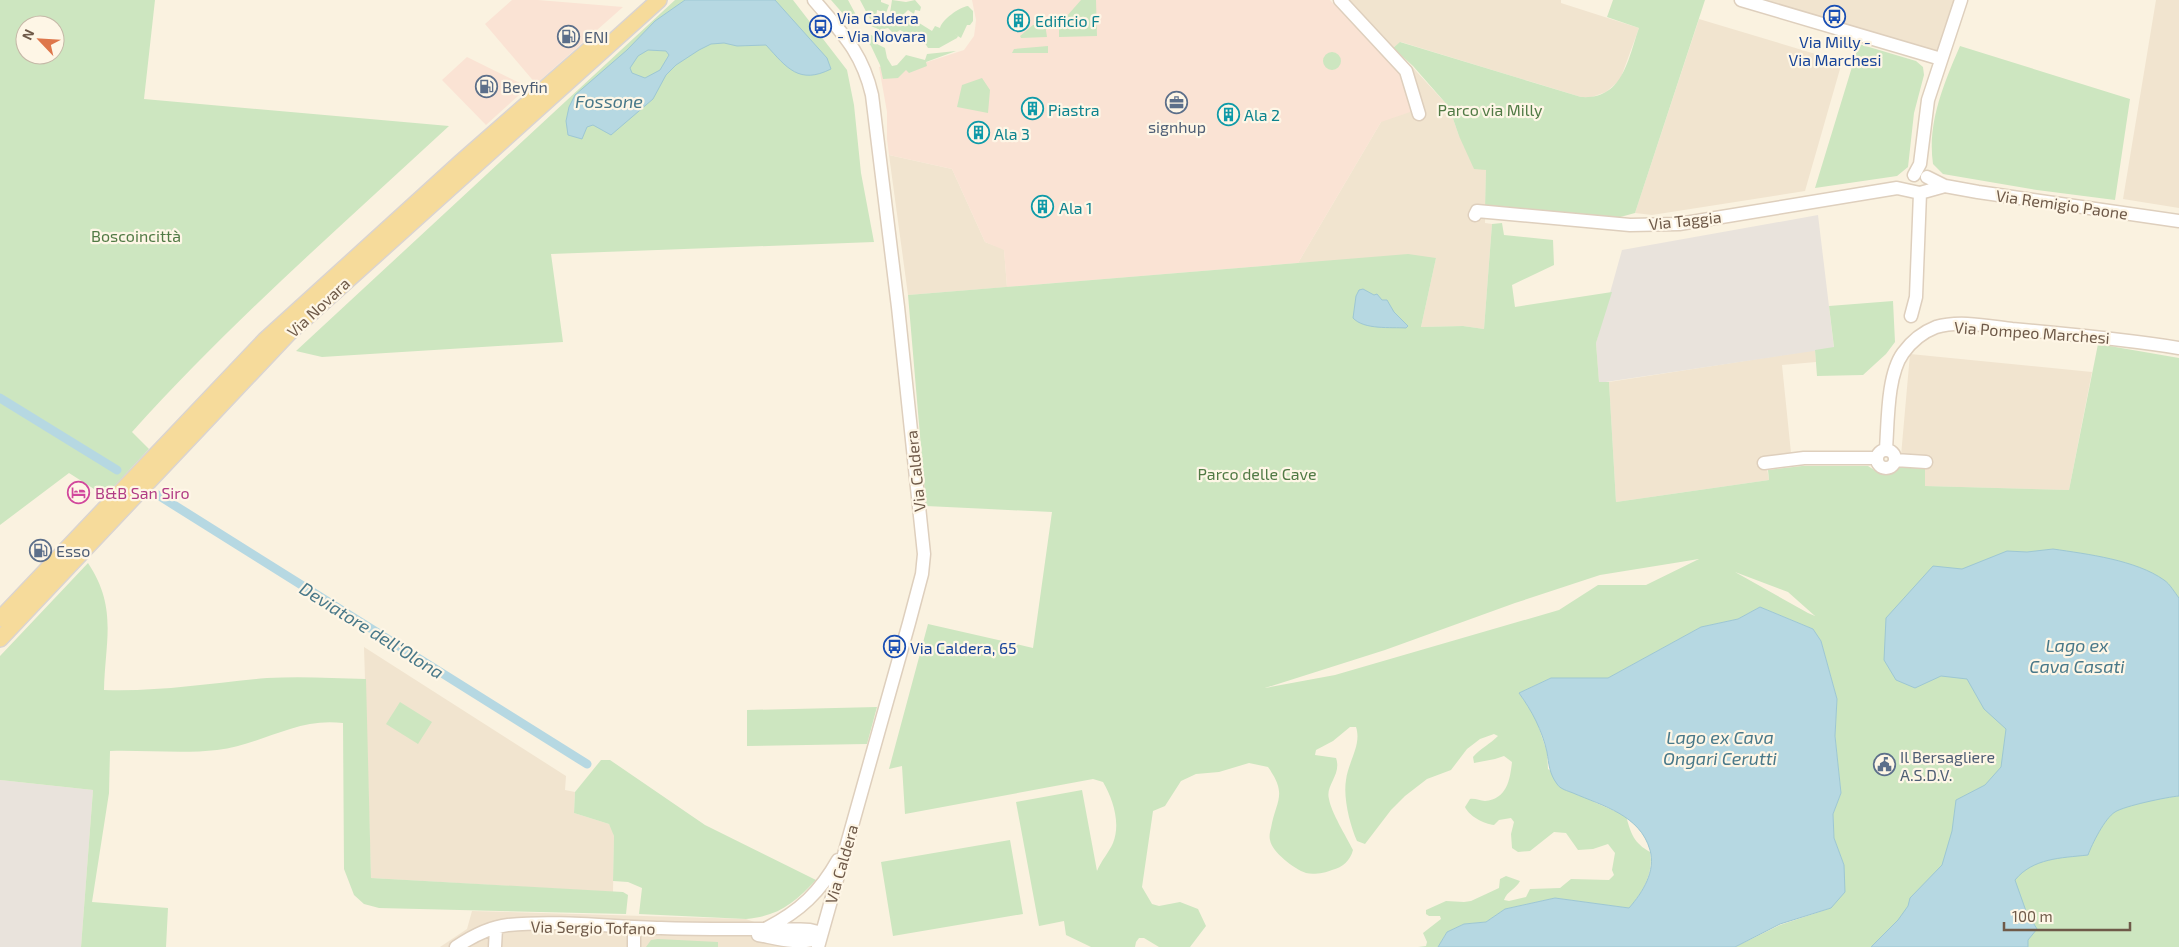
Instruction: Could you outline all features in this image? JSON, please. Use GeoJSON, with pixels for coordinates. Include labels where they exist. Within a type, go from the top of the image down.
{"type":"FeatureCollection","features":[{"type":"Feature","properties":{"kind":"main road","name":"Via Novara"},"geometry":{"type":"LineString","coordinates":[[0,619],[265,340],[454,168],[646,0]]}},
{"type":"Feature","properties":{"kind":"main road","name":"Via Novara"},"geometry":{"type":"LineString","coordinates":[[0,639],[289,333],[659,0]]}},
{"type":"Feature","properties":{"kind":"street","name":"Via Caldera"},"geometry":{"type":"LineString","coordinates":[[814,0],[850,42],[860,57],[867,74],[872,95],[898,307],[924,554],[922,574],[909,624],[820,941]]}},
{"type":"Feature","properties":{"kind":"street"},"geometry":{"type":"LineString","coordinates":[[1340,0],[1406,72],[1419,114]]}},
{"type":"Feature","properties":{"kind":"street"},"geometry":{"type":"LineString","coordinates":[[1740,0],[1941,59]]}},
{"type":"Feature","properties":{"kind":"street"},"geometry":{"type":"LineString","coordinates":[[1920,191],[1910,184],[1920,174],[1926,109],[1961,0]]}},
{"type":"Feature","properties":{"kind":"street"},"geometry":{"type":"LineString","coordinates":[[1920,174],[1945,186]]}},
{"type":"Feature","properties":{"kind":"street"},"geometry":{"type":"LineString","coordinates":[[1896,188],[1920,174]]}},
{"type":"Feature","properties":{"kind":"street"},"geometry":{"type":"LineString","coordinates":[[1896,188],[1920,191],[1945,186]]}},
{"type":"Feature","properties":{"kind":"street","name":"Via Remigio Paone"},"geometry":{"type":"LineString","coordinates":[[1945,186],[2179,221]]}},
{"type":"Feature","properties":{"kind":"street","name":"Via Taggia"},"geometry":{"type":"LineString","coordinates":[[1475,215],[1477,211],[1630,225],[1679,224],[1896,188]]}},
{"type":"Feature","properties":{"kind":"street"},"geometry":{"type":"LineString","coordinates":[[1911,316],[1916,297],[1920,191]]}},
{"type":"Feature","properties":{"kind":"street","name":"Via Pompeo Marchesi"},"geometry":{"type":"LineString","coordinates":[[1881,454],[1896,366],[1902,354],[1912,342],[1936,327],[1954,324],[2110,337],[2179,348]]}},
{"type":"Feature","properties":{"kind":"street"},"geometry":{"type":"LineString","coordinates":[[1764,463],[1804,458],[1894,453],[1895,460],[1926,462]]}},
{"type":"Feature","properties":{"kind":"street","name":"Via Sergio Tofano"},"geometry":{"type":"LineString","coordinates":[[765,929],[789,917],[812,896],[831,872],[847,845]]}},
{"type":"Feature","properties":{"kind":"street","name":"Via Sergio Tofano"},"geometry":{"type":"LineString","coordinates":[[456,947],[471,938],[496,928],[508,925],[547,924],[736,930],[810,930],[818,932],[820,941],[810,940],[793,943],[736,930]]}},
{"type":"Feature","properties":{"kind":"street"},"geometry":{"type":"LineString","coordinates":[[634,927],[634,947]]}},
{"type":"Feature","properties":{"kind":"street"},"geometry":{"type":"LineString","coordinates":[[495,947],[496,928]]}},
{"type":"Feature","properties":{"kind":"shaded area"},"geometry":{"type":"Polygon","coordinates":[[[512,0],[538,0],[623,7],[536,84],[485,24],[512,0]]]}},
{"type":"Feature","properties":{"kind":"shaded area"},"geometry":{"type":"Polygon","coordinates":[[[972,0],[1330,0],[1399,72],[1413,111],[1381,122],[1298,263],[1007,287],[1004,250],[985,242],[952,169],[889,155],[887,139],[887,112],[879,67],[915,66],[964,50],[974,36],[976,20],[972,0]]]}},
{"type":"Feature","properties":{"kind":"shaded area"},"geometry":{"type":"Polygon","coordinates":[[[1350,0],[1561,0],[1561,3],[1639,28],[1620,80],[1606,92],[1589,98],[1401,42],[1394,47],[1449,107],[1459,136],[1486,170],[1485,223],[1492,224],[1484,329],[1463,326],[1421,327],[1436,258],[1298,263],[1381,122],[1385,57],[1393,47],[1350,0]]]}},
{"type":"Feature","properties":{"kind":"shaded area"},"geometry":{"type":"Polygon","coordinates":[[[1746,0],[1959,0],[1940,56],[1746,0]]]}},
{"type":"Feature","properties":{"kind":"shaded area"},"geometry":{"type":"Polygon","coordinates":[[[2156,0],[2179,0],[2179,208],[2123,199],[2156,0]]]}},
{"type":"Feature","properties":{"kind":"shaded area"},"geometry":{"type":"Polygon","coordinates":[[[1699,19],[1842,62],[1805,191],[1652,215],[1635,213],[1699,19]]]}},
{"type":"Feature","properties":{"kind":"shaded area"},"geometry":{"type":"Polygon","coordinates":[[[467,57],[528,87],[486,125],[442,80],[467,57]]]}},
{"type":"Feature","properties":{"kind":"shaded area"},"geometry":{"type":"Polygon","coordinates":[[[889,155],[952,169],[985,242],[1004,249],[1007,287],[908,295],[889,155]]]}},
{"type":"Feature","properties":{"kind":"shaded area"},"geometry":{"type":"Polygon","coordinates":[[[1818,215],[1834,348],[1599,383],[1596,343],[1622,250],[1818,215]]]}},
{"type":"Feature","properties":{"kind":"shaded area"},"geometry":{"type":"Polygon","coordinates":[[[1815,350],[1816,362],[1782,365],[1791,453],[1765,457],[1769,480],[1616,502],[1609,382],[1815,350]]]}},
{"type":"Feature","properties":{"kind":"shaded area"},"geometry":{"type":"Polygon","coordinates":[[[1910,354],[2092,372],[2069,490],[1924,486],[1900,467],[1910,354]]]}},
{"type":"Feature","properties":{"kind":"shaded area"},"geometry":{"type":"Polygon","coordinates":[[[364,647],[566,776],[565,790],[575,792],[574,813],[609,824],[612,829],[614,836],[613,892],[371,878],[364,647]]]}},
{"type":"Feature","properties":{"kind":"shaded area"},"geometry":{"type":"Polygon","coordinates":[[[0,780],[93,790],[81,947],[0,947],[0,780]]]}},
{"type":"Feature","properties":{"kind":"shaded area"},"geometry":{"type":"Polygon","coordinates":[[[472,911],[746,919],[794,936],[803,947],[440,947],[467,929],[472,911]]]}},
{"type":"Feature","properties":{"kind":"green space","name":"Boscoincittà"},"geometry":{"type":"Polygon","coordinates":[[[0,0],[155,0],[144,99],[449,126],[247,314],[169,392],[132,432],[149,449],[105,496],[69,473],[0,525],[0,0]]]}},
{"type":"Feature","properties":{"kind":"green space"},"geometry":{"type":"Polygon","coordinates":[[[675,0],[793,0],[847,70],[854,105],[861,173],[874,242],[551,254],[563,342],[322,357],[296,351],[675,0]]]}},
{"type":"Feature","properties":{"kind":"green space"},"geometry":{"type":"Polygon","coordinates":[[[831,0],[848,0],[856,15],[855,23],[852,24],[831,0]]]}},
{"type":"Feature","properties":{"kind":"green space"},"geometry":{"type":"Polygon","coordinates":[[[860,0],[881,0],[881,2],[889,5],[886,13],[877,10],[876,18],[870,19],[860,0]]]}},
{"type":"Feature","properties":{"kind":"green space"},"geometry":{"type":"Polygon","coordinates":[[[892,0],[906,2],[915,0],[921,7],[920,11],[915,10],[914,14],[908,10],[901,17],[893,15],[890,13],[892,0]]]}},
{"type":"Feature","properties":{"kind":"green space"},"geometry":{"type":"Polygon","coordinates":[[[1081,0],[1096,0],[1097,36],[1059,37],[1059,25],[1081,0]]]}},
{"type":"Feature","properties":{"kind":"green space","name":"Parco via Milly"},"geometry":{"type":"Polygon","coordinates":[[[1613,0],[1705,0],[1635,213],[1613,219],[1485,208],[1486,170],[1474,169],[1459,136],[1449,107],[1413,66],[1393,48],[1400,42],[1581,97],[1595,96],[1606,92],[1615,85],[1622,75],[1639,28],[1607,17],[1613,0]]]}},
{"type":"Feature","properties":{"kind":"green space"},"geometry":{"type":"Polygon","coordinates":[[[968,6],[973,11],[973,21],[970,25],[967,25],[961,38],[958,36],[939,48],[928,48],[923,40],[903,40],[904,32],[900,30],[894,34],[888,28],[880,30],[869,25],[871,21],[889,18],[902,19],[908,16],[932,31],[935,26],[940,28],[944,21],[956,11],[968,6]]]}},
{"type":"Feature","properties":{"kind":"green space"},"geometry":{"type":"Polygon","coordinates":[[[1045,24],[1047,37],[1021,38],[1020,36],[1033,25],[1045,24]]]}},
{"type":"Feature","properties":{"kind":"green space"},"geometry":{"type":"Polygon","coordinates":[[[864,32],[878,38],[877,44],[885,48],[887,58],[892,66],[897,65],[906,55],[925,60],[927,54],[956,51],[926,62],[927,66],[909,73],[906,70],[898,78],[883,79],[880,65],[871,46],[862,35],[864,32]]]}},
{"type":"Feature","properties":{"kind":"green space"},"geometry":{"type":"Polygon","coordinates":[[[1859,44],[1916,61],[1923,67],[1924,75],[1914,113],[1908,167],[1897,176],[1815,188],[1859,44]]]}},
{"type":"Feature","properties":{"kind":"green space"},"geometry":{"type":"Polygon","coordinates":[[[1048,46],[1048,53],[1012,53],[1014,49],[1048,46]]]}},
{"type":"Feature","properties":{"kind":"green space"},"geometry":{"type":"Polygon","coordinates":[[[1960,46],[2130,99],[2115,200],[2037,190],[1943,174],[1933,164],[1932,133],[1938,104],[1960,46]]]}},
{"type":"Feature","properties":{"kind":"green space"},"geometry":{"type":"Polygon","coordinates":[[[1328,52],[1336,52],[1341,57],[1339,68],[1328,70],[1323,65],[1323,57],[1328,52]]]}},
{"type":"Feature","properties":{"kind":"green space"},"geometry":{"type":"Polygon","coordinates":[[[982,78],[990,90],[988,113],[957,107],[962,85],[982,78]]]}},
{"type":"Feature","properties":{"kind":"green space","name":"Parco delle Cave"},"geometry":{"type":"Polygon","coordinates":[[[1502,223],[1504,235],[1553,240],[1554,265],[1512,285],[1515,307],[1612,292],[1596,343],[1599,382],[1609,382],[1616,502],[1769,480],[1768,470],[1802,466],[1868,466],[1879,473],[1889,475],[1900,467],[1925,469],[1925,486],[2069,490],[2098,344],[2179,358],[2179,947],[1735,947],[1780,925],[1831,908],[1844,865],[1834,838],[1833,814],[1841,793],[1835,736],[1837,699],[1821,641],[1813,629],[1760,607],[1738,619],[1701,627],[1608,678],[1551,678],[1519,693],[1535,716],[1547,752],[1548,769],[1594,802],[1626,816],[1634,837],[1640,845],[1650,852],[1649,875],[1639,895],[1629,908],[1555,898],[1505,909],[1486,922],[1464,924],[1447,932],[1438,947],[1418,947],[1426,946],[1427,942],[1423,933],[1441,919],[1440,916],[1429,916],[1426,914],[1426,910],[1446,901],[1471,901],[1499,888],[1500,879],[1506,876],[1520,881],[1505,897],[1504,900],[1509,901],[1526,897],[1530,889],[1560,888],[1571,879],[1609,880],[1614,875],[1612,870],[1615,853],[1608,844],[1593,849],[1578,850],[1566,833],[1554,832],[1530,851],[1518,852],[1512,848],[1511,834],[1514,822],[1511,818],[1499,820],[1494,825],[1477,819],[1467,810],[1465,807],[1470,799],[1485,801],[1492,799],[1498,797],[1506,788],[1512,762],[1504,756],[1474,763],[1473,757],[1498,736],[1494,734],[1480,739],[1467,749],[1451,770],[1427,779],[1405,796],[1391,810],[1365,844],[1357,841],[1354,835],[1345,795],[1347,773],[1356,747],[1356,727],[1350,727],[1333,741],[1316,750],[1315,755],[1336,758],[1337,770],[1328,794],[1330,804],[1353,850],[1343,865],[1336,869],[1319,873],[1306,873],[1296,868],[1284,860],[1272,845],[1270,834],[1278,804],[1279,791],[1278,784],[1268,767],[1249,763],[1219,772],[1196,774],[1181,781],[1165,806],[1153,811],[1142,887],[1152,904],[1159,906],[1180,902],[1198,909],[1206,926],[1190,947],[1159,947],[1144,938],[1139,938],[1135,947],[1091,947],[1066,935],[1064,921],[1039,926],[1016,802],[1082,790],[1097,871],[1113,843],[1116,827],[1113,803],[1103,782],[1093,779],[905,814],[902,766],[889,769],[928,624],[1033,648],[1052,512],[926,506],[908,295],[1408,254],[1436,258],[1421,327],[1463,326],[1484,329],[1492,224],[1502,223]],[[1699,559],[1600,575],[1515,603],[1385,650],[1265,688],[1335,675],[1559,610],[1598,585],[1646,585],[1699,559]],[[1735,572],[1808,613],[1815,616],[1788,592],[1735,572]]]}},
{"type":"Feature","properties":{"kind":"green space"},"geometry":{"type":"Polygon","coordinates":[[[1893,301],[1895,342],[1886,354],[1863,375],[1817,376],[1815,350],[1834,347],[1829,306],[1893,301]]]}},
{"type":"Feature","properties":{"kind":"green space"},"geometry":{"type":"Polygon","coordinates":[[[88,563],[97,579],[107,610],[108,625],[104,690],[165,688],[279,677],[366,679],[371,878],[623,892],[628,895],[626,914],[379,908],[364,904],[354,895],[344,869],[343,723],[326,722],[294,728],[249,743],[217,750],[191,752],[110,751],[109,793],[92,902],[168,908],[166,947],[81,947],[93,790],[0,780],[0,656],[88,563]]]}},
{"type":"Feature","properties":{"kind":"green space"},"geometry":{"type":"Polygon","coordinates":[[[400,702],[432,722],[418,744],[386,724],[400,702]]]}},
{"type":"Feature","properties":{"kind":"green space"},"geometry":{"type":"Polygon","coordinates":[[[877,707],[867,744],[747,746],[747,710],[877,707]]]}},
{"type":"Feature","properties":{"kind":"green space"},"geometry":{"type":"Polygon","coordinates":[[[601,760],[610,760],[705,825],[816,880],[793,902],[768,915],[758,917],[746,919],[639,914],[642,888],[628,882],[613,881],[614,836],[609,824],[574,813],[575,792],[601,760]]]}},
{"type":"Feature","properties":{"kind":"green space"},"geometry":{"type":"Polygon","coordinates":[[[1010,840],[1023,914],[893,936],[881,862],[1010,840]]]}},
{"type":"Feature","properties":{"kind":"green space"},"geometry":{"type":"Polygon","coordinates":[[[651,940],[718,942],[718,947],[646,947],[651,940]]]}},
{"type":"Feature","properties":{"kind":"water","name":"Fossone"},"geometry":{"type":"Polygon","coordinates":[[[685,0],[775,0],[827,58],[831,69],[820,74],[802,75],[787,67],[766,45],[737,46],[724,43],[711,44],[676,65],[666,75],[653,99],[611,135],[593,125],[587,127],[582,139],[568,135],[566,121],[569,107],[575,95],[627,50],[655,21],[685,0]],[[648,50],[638,56],[630,68],[632,73],[645,78],[660,70],[669,55],[666,51],[648,50]]]}},
{"type":"Feature","properties":{"kind":"water"},"geometry":{"type":"Polygon","coordinates":[[[1363,289],[1374,295],[1377,294],[1382,300],[1387,300],[1394,312],[1408,326],[1406,328],[1386,328],[1371,326],[1358,322],[1353,318],[1356,296],[1359,290],[1363,289]]]}},
{"type":"Feature","properties":{"kind":"water","name":"Lago ex Cava Casati"},"geometry":{"type":"Polygon","coordinates":[[[2053,549],[2111,559],[2140,567],[2164,580],[2179,598],[2179,796],[2136,805],[2115,812],[2103,825],[2088,855],[2048,860],[2039,863],[2030,867],[2015,880],[2026,911],[2037,929],[2028,940],[2028,947],[1871,947],[1898,920],[1908,906],[1910,898],[1942,865],[1952,831],[1956,800],[1985,785],[2001,767],[2006,729],[1984,709],[1967,679],[1941,676],[1915,688],[1896,680],[1884,660],[1886,618],[1933,566],[1962,569],[2007,551],[2027,552],[2053,549]]]}},
{"type":"Feature","properties":{"kind":"water","name":"Lago ex Cava Ongari Cerutti"},"geometry":{"type":"Polygon","coordinates":[[[1760,607],[1813,629],[1821,641],[1837,699],[1835,736],[1841,793],[1833,814],[1834,838],[1844,865],[1845,892],[1831,908],[1780,924],[1735,947],[1438,947],[1447,932],[1464,924],[1486,922],[1505,909],[1555,898],[1629,908],[1639,895],[1650,873],[1650,850],[1638,828],[1619,813],[1564,790],[1554,780],[1539,728],[1519,693],[1551,678],[1608,678],[1701,627],[1738,619],[1760,607]]]}},
{"type":"Feature","properties":{"kind":"waterway","name":"Deviatore dell'Olona"},"geometry":{"type":"LineString","coordinates":[[0,398],[117,470]]}},
{"type":"Feature","properties":{"kind":"waterway","name":"Deviatore dell'Olona"},"geometry":{"type":"LineString","coordinates":[[158,495],[587,764]]}},
{"type":"Feature","properties":{"kind":"place","name":"Via Milly - Via Marchesi"},"geometry":{"type":"Point","coordinates":[1835,17]}},
{"type":"Feature","properties":{"kind":"place","name":"Edificio F"},"geometry":{"type":"Point","coordinates":[1019,20]}},
{"type":"Feature","properties":{"kind":"place","name":"Via Caldera - Via Novara"},"geometry":{"type":"Point","coordinates":[821,26]}},
{"type":"Feature","properties":{"kind":"place","name":"ENI"},"geometry":{"type":"Point","coordinates":[568,36]}},
{"type":"Feature","properties":{"kind":"place","name":"Beyfin"},"geometry":{"type":"Point","coordinates":[486,86]}},
{"type":"Feature","properties":{"kind":"place","name":"signhup"},"geometry":{"type":"Point","coordinates":[1177,102]}},
{"type":"Feature","properties":{"kind":"place","name":"Piastra"},"geometry":{"type":"Point","coordinates":[1032,109]}},
{"type":"Feature","properties":{"kind":"place","name":"Ala 2"},"geometry":{"type":"Point","coordinates":[1228,114]}},
{"type":"Feature","properties":{"kind":"place","name":"Ala 3"},"geometry":{"type":"Point","coordinates":[978,133]}},
{"type":"Feature","properties":{"kind":"place","name":"Ala 1"},"geometry":{"type":"Point","coordinates":[1043,207]}},
{"type":"Feature","properties":{"kind":"place","name":"B&B San Siro"},"geometry":{"type":"Point","coordinates":[79,492]}},
{"type":"Feature","properties":{"kind":"place","name":"Esso"},"geometry":{"type":"Point","coordinates":[40,550]}},
{"type":"Feature","properties":{"kind":"place","name":"Via Caldera, 65"},"geometry":{"type":"Point","coordinates":[894,647]}},
{"type":"Feature","properties":{"kind":"place","name":"Il Bersagliere A.S.D.V."},"geometry":{"type":"Point","coordinates":[1884,765]}}]}
